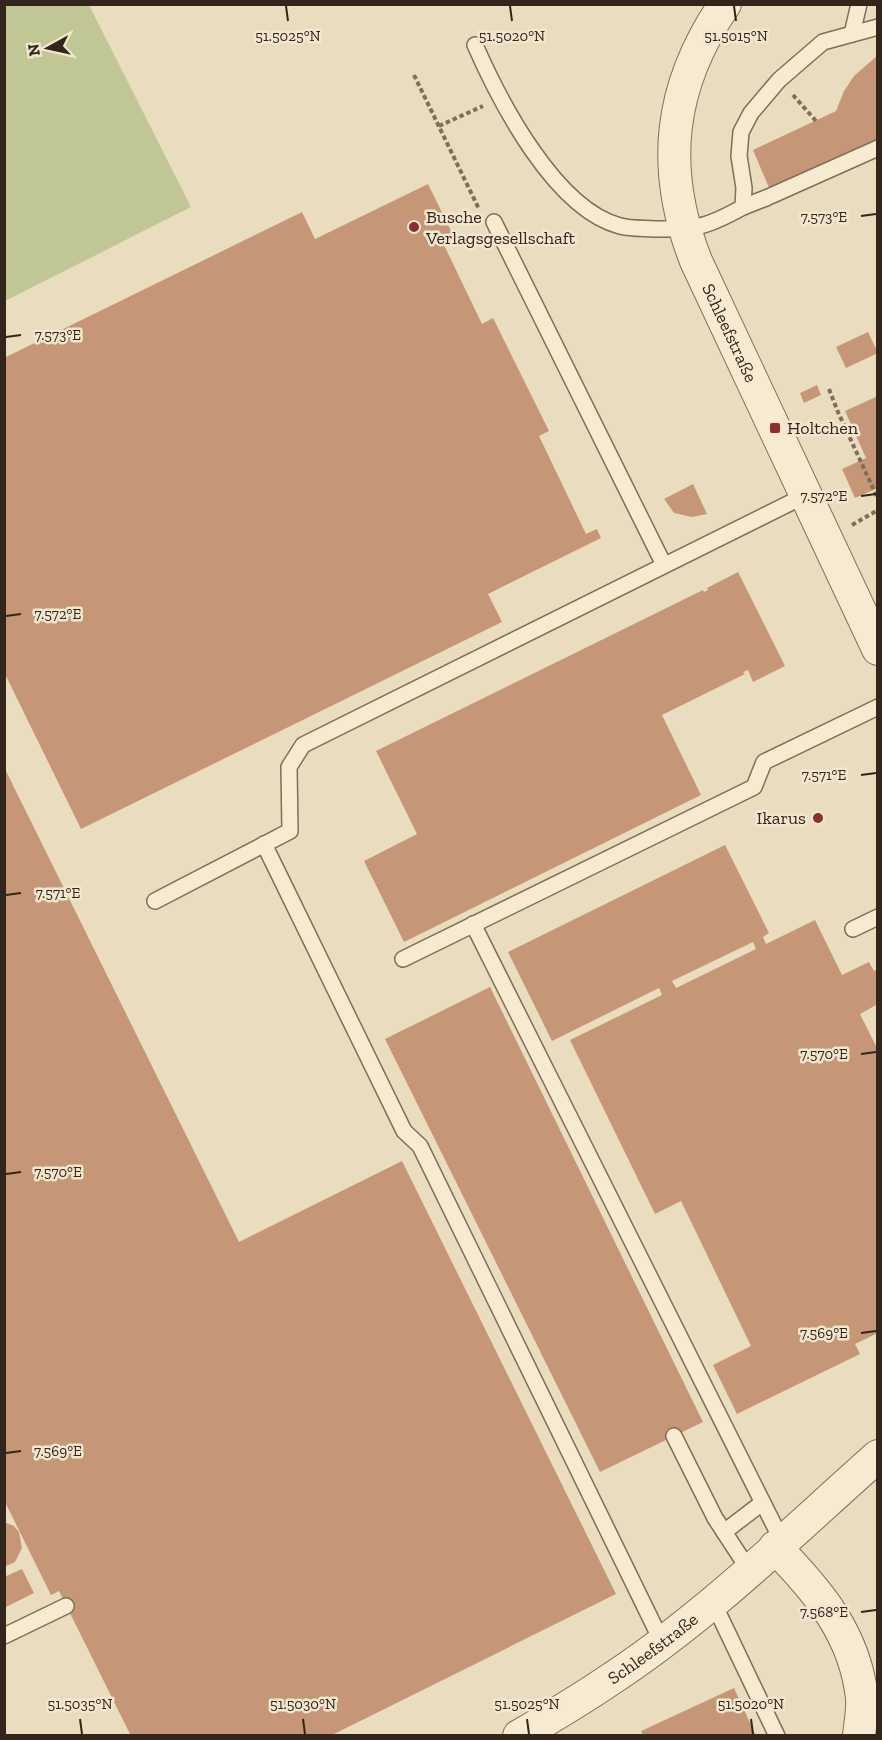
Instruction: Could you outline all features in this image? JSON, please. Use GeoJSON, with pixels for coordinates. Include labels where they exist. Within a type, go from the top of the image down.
{"type":"FeatureCollection","features":[{"type":"Feature","properties":{"kind":"street","name":"Schleefstraße"},"geometry":{"type":"LineString","coordinates":[[725,4],[703,39],[688,73],[680,103],[674,138],[673,166],[676,197],[684,230],[696,261],[806,495],[874,630]]}},
{"type":"Feature","properties":{"kind":"street","name":"Schleefstraße"},"geometry":{"type":"LineString","coordinates":[[519,1736],[606,1683],[662,1642],[713,1602],[878,1456]]}},
{"type":"Feature","properties":{"kind":"street"},"geometry":{"type":"LineString","coordinates":[[779,1544],[828,1606],[844,1635],[855,1663],[862,1699],[859,1736]]}},
{"type":"Feature","properties":{"kind":"lane"},"geometry":{"type":"LineString","coordinates":[[852,34],[859,4]]}},
{"type":"Feature","properties":{"kind":"lane"},"geometry":{"type":"LineString","coordinates":[[743,207],[744,188],[739,156],[741,132],[751,113],[779,80],[823,42],[878,27]]}},
{"type":"Feature","properties":{"kind":"lane"},"geometry":{"type":"LineString","coordinates":[[475,45],[522,137],[538,158],[576,200],[594,213],[620,226],[684,230],[703,226],[878,147]]}},
{"type":"Feature","properties":{"kind":"lane"},"geometry":{"type":"LineString","coordinates":[[494,222],[664,565]]}},
{"type":"Feature","properties":{"kind":"lane"},"geometry":{"type":"LineString","coordinates":[[155,901],[290,831],[290,767],[303,745],[806,495]]}},
{"type":"Feature","properties":{"kind":"lane"},"geometry":{"type":"LineString","coordinates":[[403,959],[754,787],[764,762],[878,707]]}},
{"type":"Feature","properties":{"kind":"lane"},"geometry":{"type":"LineString","coordinates":[[264,844],[404,1131],[420,1146],[662,1642]]}},
{"type":"Feature","properties":{"kind":"lane"},"geometry":{"type":"LineString","coordinates":[[853,928],[878,917]]}},
{"type":"Feature","properties":{"kind":"lane"},"geometry":{"type":"LineString","coordinates":[[473,924],[762,1503],[779,1544]]}},
{"type":"Feature","properties":{"kind":"lane"},"geometry":{"type":"LineString","coordinates":[[674,1436],[715,1518],[749,1570]]}},
{"type":"Feature","properties":{"kind":"lane"},"geometry":{"type":"LineString","coordinates":[[724,1532],[762,1503]]}},
{"type":"Feature","properties":{"kind":"lane"},"geometry":{"type":"LineString","coordinates":[[713,1602],[777,1736]]}},
{"type":"Feature","properties":{"kind":"lane"},"geometry":{"type":"LineString","coordinates":[[4,1636],[66,1606]]}},
{"type":"Feature","properties":{"kind":"path"},"geometry":{"type":"LineString","coordinates":[[414,75],[485,221],[494,222]]}},
{"type":"Feature","properties":{"kind":"path"},"geometry":{"type":"LineString","coordinates":[[779,80],[816,121]]}},
{"type":"Feature","properties":{"kind":"path"},"geometry":{"type":"LineString","coordinates":[[439,126],[501,99]]}},
{"type":"Feature","properties":{"kind":"path"},"geometry":{"type":"LineString","coordinates":[[829,389],[878,499]]}},
{"type":"Feature","properties":{"kind":"green space"},"geometry":{"type":"Polygon","coordinates":[[[5,4],[89,5],[191,207],[5,301],[5,4]]]}},
{"type":"Feature","properties":{"kind":"building"},"geometry":{"type":"Polygon","coordinates":[[[878,55],[878,141],[770,190],[753,150],[836,111],[844,91],[854,76],[878,55]]]}},
{"type":"Feature","properties":{"kind":"building"},"geometry":{"type":"Polygon","coordinates":[[[428,184],[455,239],[444,245],[482,324],[493,318],[549,431],[539,436],[586,534],[597,529],[601,538],[488,594],[502,622],[81,829],[4,672],[4,358],[302,212],[315,239],[428,184]]]}},
{"type":"Feature","properties":{"kind":"building"},"geometry":{"type":"Polygon","coordinates":[[[868,332],[878,353],[846,368],[836,347],[868,332]]]}},
{"type":"Feature","properties":{"kind":"building"},"geometry":{"type":"Polygon","coordinates":[[[817,385],[821,395],[804,403],[800,393],[817,385]]]}},
{"type":"Feature","properties":{"kind":"building"},"geometry":{"type":"Polygon","coordinates":[[[878,396],[878,488],[855,498],[842,469],[866,458],[845,411],[878,396]]]}},
{"type":"Feature","properties":{"kind":"building"},"geometry":{"type":"Polygon","coordinates":[[[693,484],[707,514],[692,517],[674,513],[664,499],[693,484]]]}},
{"type":"Feature","properties":{"kind":"building"},"geometry":{"type":"Polygon","coordinates":[[[738,572],[785,666],[753,682],[748,670],[743,672],[745,674],[662,715],[701,795],[404,942],[364,861],[417,834],[376,751],[703,590],[704,592],[708,590],[707,588],[738,572]]]}},
{"type":"Feature","properties":{"kind":"building"},"geometry":{"type":"Polygon","coordinates":[[[4,767],[239,1242],[402,1161],[616,1594],[330,1736],[131,1736],[59,1591],[51,1595],[4,1500],[4,767]]]}},
{"type":"Feature","properties":{"kind":"building"},"geometry":{"type":"Polygon","coordinates":[[[725,845],[769,933],[763,937],[766,944],[815,920],[842,975],[869,962],[874,971],[878,969],[878,1004],[860,1014],[878,1050],[878,1333],[855,1344],[860,1354],[737,1414],[713,1365],[751,1346],[681,1201],[655,1214],[570,1040],[662,995],[659,988],[552,1041],[508,952],[725,845]],[[753,942],[672,981],[676,988],[756,949],[753,942]]]}},
{"type":"Feature","properties":{"kind":"building"},"geometry":{"type":"Polygon","coordinates":[[[490,987],[703,1422],[600,1472],[385,1039],[490,987]]]}},
{"type":"Feature","properties":{"kind":"building"},"geometry":{"type":"Polygon","coordinates":[[[4,1522],[14,1526],[19,1532],[22,1548],[15,1562],[4,1567],[4,1522]]]}},
{"type":"Feature","properties":{"kind":"building"},"geometry":{"type":"Polygon","coordinates":[[[22,1569],[34,1593],[4,1608],[4,1577],[22,1569]]]}},
{"type":"Feature","properties":{"kind":"building"},"geometry":{"type":"Polygon","coordinates":[[[734,1688],[756,1736],[643,1736],[641,1731],[734,1688]]]}},
{"type":"Feature","properties":{"kind":"place","name":"Busche Verlagsgesellschaft"},"geometry":{"type":"Point","coordinates":[414,227]}},
{"type":"Feature","properties":{"kind":"place","name":"Holtchen"},"geometry":{"type":"Point","coordinates":[775,428]}},
{"type":"Feature","properties":{"kind":"place","name":"Ikarus"},"geometry":{"type":"Point","coordinates":[818,818]}}]}
